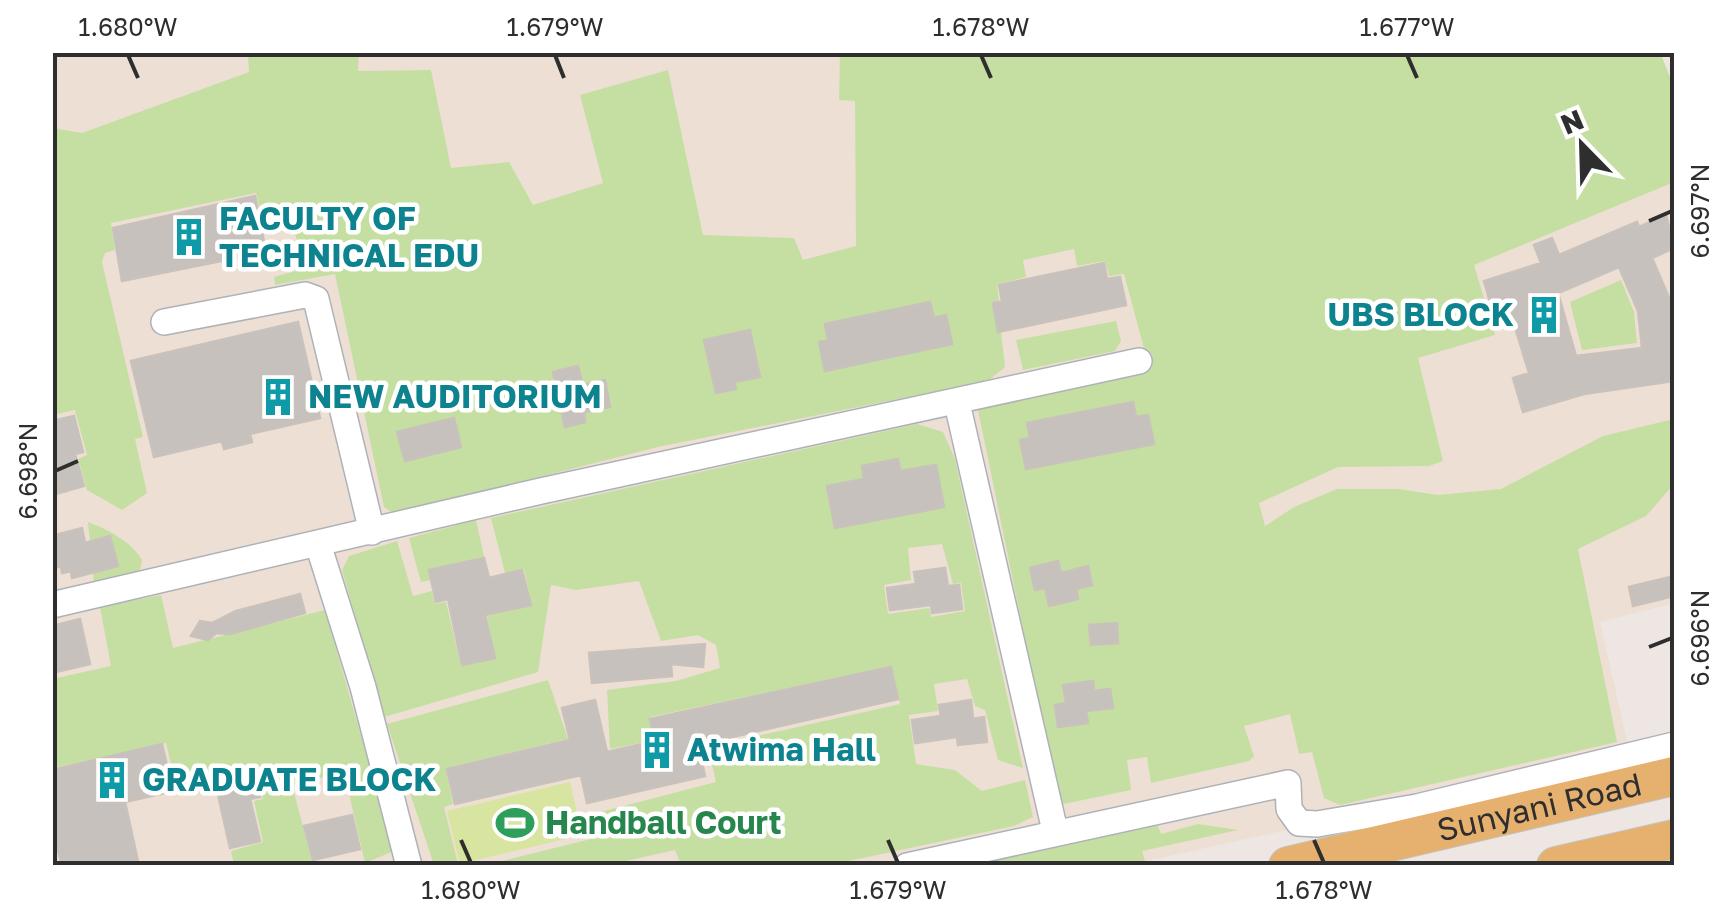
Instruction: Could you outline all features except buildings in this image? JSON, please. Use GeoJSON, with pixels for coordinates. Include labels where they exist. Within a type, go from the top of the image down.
{"type":"FeatureCollection","features":[{"type":"Feature","properties":{"kind":"main road","name":"Sunyani Road"},"geometry":{"type":"LineString","coordinates":[[1288,866],[1674,776]]}},
{"type":"Feature","properties":{"kind":"main road"},"geometry":{"type":"LineString","coordinates":[[1556,866],[1674,840]]}},
{"type":"Feature","properties":{"kind":"street"},"geometry":{"type":"LineString","coordinates":[[164,322],[304,295],[316,298],[372,532]]}},
{"type":"Feature","properties":{"kind":"street"},"geometry":{"type":"LineString","coordinates":[[52,605],[1139,361]]}},
{"type":"Feature","properties":{"kind":"street"},"geometry":{"type":"LineString","coordinates":[[956,404],[1055,831]]}},
{"type":"Feature","properties":{"kind":"street"},"geometry":{"type":"LineString","coordinates":[[318,544],[363,687],[409,866]]}},
{"type":"Feature","properties":{"kind":"street"},"geometry":{"type":"LineString","coordinates":[[907,866],[1055,831],[1288,784],[1289,809],[1299,823],[1317,824],[1417,807],[1674,745]]}},
{"type":"Feature","properties":{"kind":"shaded area"},"geometry":{"type":"Polygon","coordinates":[[[52,53],[1655,53],[1674,100],[1674,603],[1600,622],[1630,754],[1129,865],[53,865],[52,53]]]}},
{"type":"Feature","properties":{"kind":"green space"},"geometry":{"type":"Polygon","coordinates":[[[1660,52],[1674,87],[1674,182],[1474,265],[1495,335],[1418,358],[1443,461],[1429,466],[1338,467],[1259,503],[1265,526],[1294,507],[1337,489],[1398,489],[1438,495],[1501,489],[1603,436],[1674,419],[1674,484],[1646,516],[1578,549],[1617,742],[1340,805],[1324,798],[1312,752],[1299,754],[1290,714],[1244,726],[1254,756],[1249,761],[1151,783],[1147,757],[1127,760],[1131,790],[1059,805],[978,410],[1149,367],[1124,274],[1109,276],[1105,261],[1077,266],[1074,249],[1023,260],[1026,277],[997,284],[999,300],[991,302],[1001,332],[1005,367],[988,381],[658,447],[394,514],[384,507],[335,274],[275,285],[274,277],[300,270],[303,263],[291,218],[263,222],[256,193],[111,223],[115,250],[105,253],[102,262],[143,437],[135,439],[147,493],[122,510],[87,490],[78,459],[87,455],[75,410],[53,415],[53,128],[82,133],[249,72],[248,55],[252,53],[359,53],[358,71],[431,70],[451,168],[509,162],[533,205],[603,183],[580,95],[668,70],[703,235],[794,238],[803,260],[856,246],[855,101],[839,100],[840,53],[1660,52]]]}},
{"type":"Feature","properties":{"kind":"green space"},"geometry":{"type":"Polygon","coordinates":[[[1621,280],[1634,312],[1637,343],[1582,350],[1570,302],[1621,280]]]}},
{"type":"Feature","properties":{"kind":"green space"},"geometry":{"type":"Polygon","coordinates":[[[1116,321],[1121,341],[1115,351],[1023,370],[1016,340],[1116,321]]]}},
{"type":"Feature","properties":{"kind":"green space"},"geometry":{"type":"Polygon","coordinates":[[[917,424],[943,432],[955,459],[1023,768],[998,760],[985,710],[975,706],[967,679],[934,684],[938,711],[909,715],[916,764],[955,770],[982,791],[1025,780],[1033,817],[1014,826],[830,865],[681,865],[675,850],[608,865],[486,865],[591,839],[585,816],[716,782],[708,747],[900,704],[892,666],[650,717],[654,740],[610,749],[607,690],[676,681],[720,668],[716,645],[698,635],[661,641],[639,581],[576,590],[551,585],[538,672],[384,717],[342,570],[349,556],[397,541],[413,596],[432,591],[435,604],[446,602],[461,666],[495,659],[487,616],[532,605],[524,569],[505,573],[491,518],[917,424]],[[942,544],[908,548],[911,580],[884,585],[888,614],[929,608],[931,617],[965,611],[961,583],[953,584],[942,544]]]}},
{"type":"Feature","properties":{"kind":"green space"},"geometry":{"type":"Polygon","coordinates":[[[476,520],[484,557],[429,570],[431,580],[421,582],[409,538],[476,520]]]}},
{"type":"Feature","properties":{"kind":"green space"},"geometry":{"type":"Polygon","coordinates":[[[88,522],[132,547],[142,560],[139,574],[94,584],[88,522]]]}},
{"type":"Feature","properties":{"kind":"green space"},"geometry":{"type":"Polygon","coordinates":[[[161,595],[173,648],[325,610],[394,851],[365,863],[344,772],[292,785],[313,865],[234,865],[231,851],[263,842],[254,801],[263,799],[256,769],[177,790],[166,743],[53,768],[52,679],[111,666],[100,607],[161,595]]]}},
{"type":"Feature","properties":{"kind":"green space"},"geometry":{"type":"Polygon","coordinates":[[[548,680],[568,739],[446,768],[453,804],[444,807],[458,864],[434,865],[387,724],[548,680]]]}},
{"type":"Feature","properties":{"kind":"green space","name":"Handball Court"},"geometry":{"type":"Polygon","coordinates":[[[570,782],[582,835],[460,864],[447,811],[570,782]]]}},
{"type":"Feature","properties":{"kind":"green space"},"geometry":{"type":"Polygon","coordinates":[[[1155,818],[1161,834],[1198,824],[1238,830],[1142,851],[1146,865],[951,866],[1155,818]]]}},
{"type":"Feature","properties":{"kind":"place","name":"FACULTY OF TECHNICAL EDU"},"geometry":{"type":"Point","coordinates":[189,237]}},
{"type":"Feature","properties":{"kind":"place","name":"UBS BLOCK"},"geometry":{"type":"Point","coordinates":[1544,315]}},
{"type":"Feature","properties":{"kind":"place","name":"NEW AUDITORIUM"},"geometry":{"type":"Point","coordinates":[278,397]}},
{"type":"Feature","properties":{"kind":"place","name":"Atwima Hall"},"geometry":{"type":"Point","coordinates":[657,750]}},
{"type":"Feature","properties":{"kind":"place","name":"GRADUATE BLOCK"},"geometry":{"type":"Point","coordinates":[112,780]}},
{"type":"Feature","properties":{"kind":"place","name":"Handball Court"},"geometry":{"type":"Point","coordinates":[515,823]}}]}
